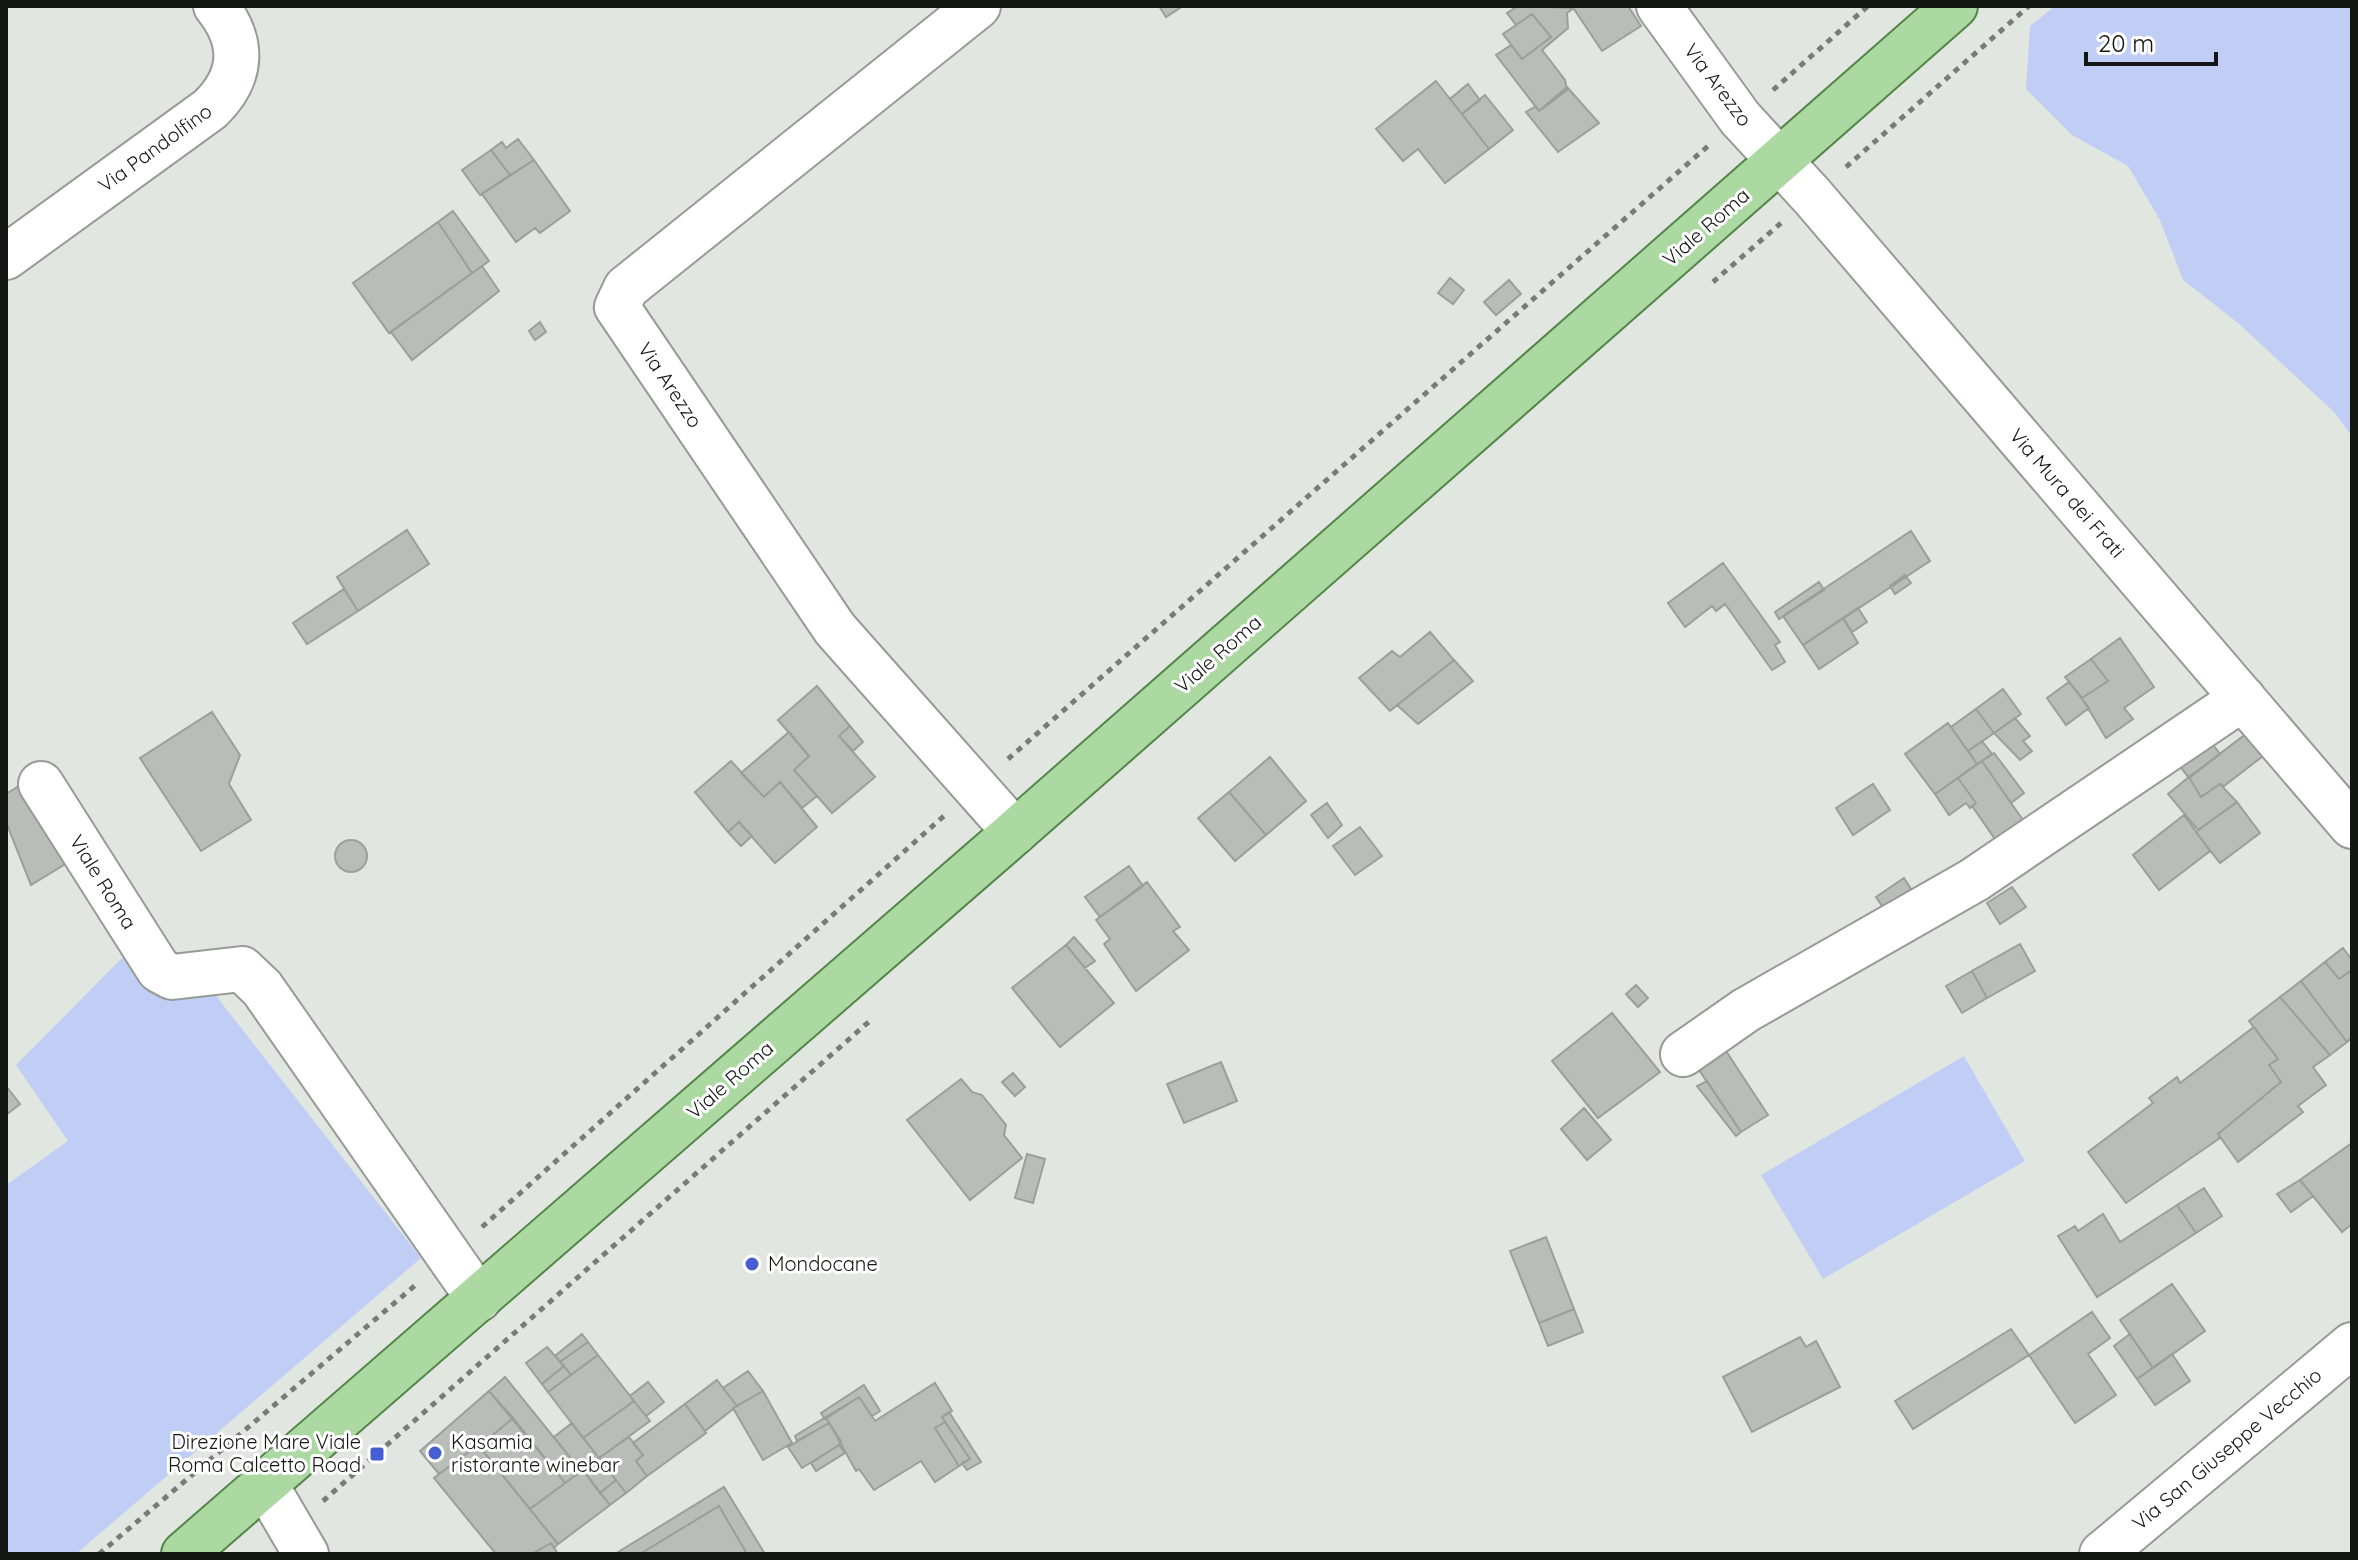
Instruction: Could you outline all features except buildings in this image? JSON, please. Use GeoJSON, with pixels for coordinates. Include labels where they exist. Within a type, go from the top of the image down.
{"type":"FeatureCollection","features":[{"type":"Feature","properties":{"kind":"main road","name":"Viale Roma"},"geometry":{"type":"LineString","coordinates":[[184,1554],[1015,832],[1955,6]]}},
{"type":"Feature","properties":{"kind":"street","name":"Via Pandolfino"},"geometry":{"type":"LineString","coordinates":[[6,257],[210,109],[226,94],[236,73],[238,51],[233,29],[216,6]]}},
{"type":"Feature","properties":{"kind":"street","name":"Via Arezzo"},"geometry":{"type":"LineString","coordinates":[[978,6],[626,288],[617,307],[835,629],[1015,832]]}},
{"type":"Feature","properties":{"kind":"street","name":"Via Arezzo"},"geometry":{"type":"LineString","coordinates":[[1659,6],[1740,118],[1780,162]]}},
{"type":"Feature","properties":{"kind":"street","name":"Via Mura dei Frati"},"geometry":{"type":"LineString","coordinates":[[1780,162],[2352,826]]}},
{"type":"Feature","properties":{"kind":"street"},"geometry":{"type":"LineString","coordinates":[[1683,1054],[1746,1010],[1974,880],[2243,698]]}},
{"type":"Feature","properties":{"kind":"street","name":"Viale Roma"},"geometry":{"type":"LineString","coordinates":[[41,784],[159,970],[172,977],[242,969],[262,988],[479,1299]]}},
{"type":"Feature","properties":{"kind":"street","name":"Via San Giuseppe Vecchio"},"geometry":{"type":"LineString","coordinates":[[2102,1554],[2352,1345]]}},
{"type":"Feature","properties":{"kind":"street"},"geometry":{"type":"LineString","coordinates":[[265,1484],[306,1554]]}},
{"type":"Feature","properties":{"kind":"shaded area"},"geometry":{"type":"Polygon","coordinates":[[[2055,6],[2352,6],[2352,436],[2334,412],[2238,323],[2183,280],[2160,220],[2128,166],[2072,135],[2026,89],[2030,26],[2055,6]]]}},
{"type":"Feature","properties":{"kind":"shaded area"},"geometry":{"type":"Polygon","coordinates":[[[133,947],[206,983],[421,1258],[76,1554],[6,1554],[6,1185],[68,1141],[16,1065],[133,947]]]}},
{"type":"Feature","properties":{"kind":"shaded area"},"geometry":{"type":"Polygon","coordinates":[[[1964,1056],[2025,1161],[1823,1279],[1761,1175],[1964,1056]]]}},
{"type":"Feature","properties":{"kind":"place","name":"Mondocane"},"geometry":{"type":"Point","coordinates":[752,1264]}},
{"type":"Feature","properties":{"kind":"place","name":"Kasamia ristorante winebar"},"geometry":{"type":"Point","coordinates":[435,1453]}},
{"type":"Feature","properties":{"kind":"place","name":"Direzione Mare Viale Roma Calcetto Road"},"geometry":{"type":"Point","coordinates":[377,1454]}}]}
